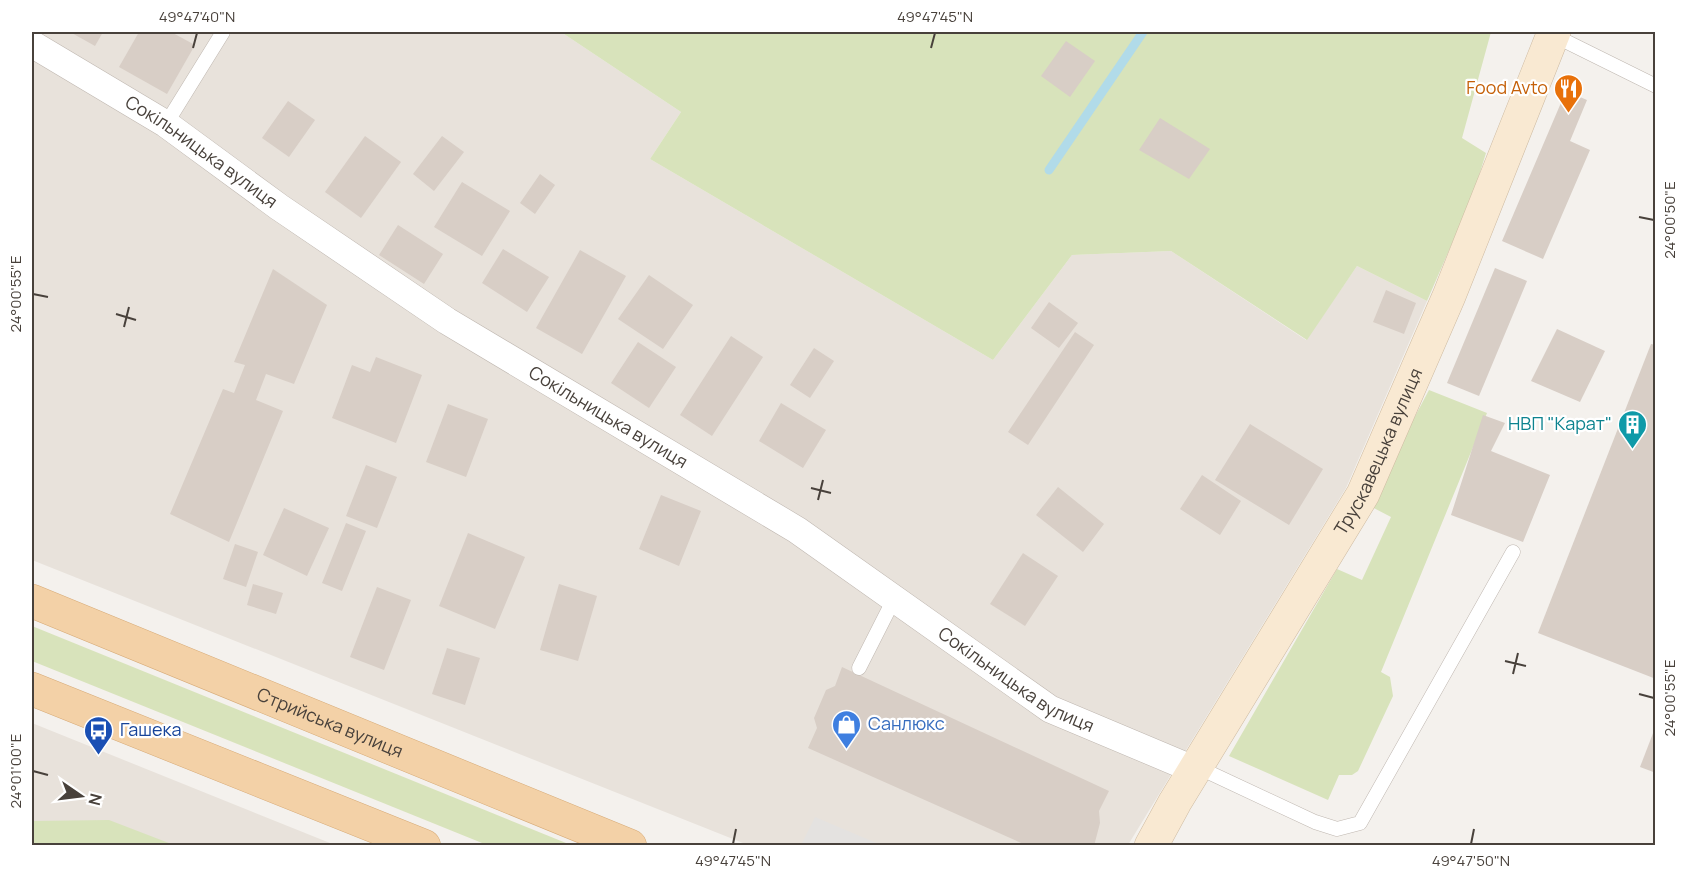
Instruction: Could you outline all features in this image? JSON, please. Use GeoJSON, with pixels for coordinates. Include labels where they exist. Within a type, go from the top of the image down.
{"type":"FeatureCollection","features":[{"type":"Feature","properties":{"kind":"main road","name":"Стрийська вулиця"},"geometry":{"type":"LineString","coordinates":[[32,601],[630,846]]}},
{"type":"Feature","properties":{"kind":"main road"},"geometry":{"type":"LineString","coordinates":[[32,689],[424,846]]}},
{"type":"Feature","properties":{"kind":"street","name":"Трускавецька вулиця"},"geometry":{"type":"LineString","coordinates":[[1151,846],[1363,494],[1449,296],[1553,33]]}},
{"type":"Feature","properties":{"kind":"street","name":"Сокільницька вулиця"},"geometry":{"type":"LineString","coordinates":[[32,44],[166,124],[279,207],[447,321],[797,530],[1050,709],[1195,770]]}},
{"type":"Feature","properties":{"kind":"lane"},"geometry":{"type":"LineString","coordinates":[[166,124],[223,32]]}},
{"type":"Feature","properties":{"kind":"lane"},"geometry":{"type":"LineString","coordinates":[[1553,33],[1656,86]]}},
{"type":"Feature","properties":{"kind":"lane"},"geometry":{"type":"LineString","coordinates":[[1195,770],[1208,772],[1315,822],[1337,829],[1360,823],[1512,552]]}},
{"type":"Feature","properties":{"kind":"lane"},"geometry":{"type":"LineString","coordinates":[[859,668],[894,598]]}},
{"type":"Feature","properties":{"kind":"shaded area"},"geometry":{"type":"Polygon","coordinates":[[[32,32],[561,32],[681,112],[650,159],[993,360],[1072,255],[1171,251],[1306,340],[1357,266],[1427,301],[1346,488],[1128,845],[748,845],[32,560],[32,32]]]}},
{"type":"Feature","properties":{"kind":"shaded area"},"geometry":{"type":"Polygon","coordinates":[[[32,723],[335,845],[32,845],[32,723]]]}},
{"type":"Feature","properties":{"kind":"shaded area"},"geometry":{"type":"Polygon","coordinates":[[[815,817],[881,845],[801,845],[815,817]]]}},
{"type":"Feature","properties":{"kind":"green space"},"geometry":{"type":"Polygon","coordinates":[[[561,32],[1491,32],[1462,138],[1486,153],[1473,195],[1427,301],[1357,266],[1307,340],[1171,251],[1072,255],[993,360],[650,159],[681,112],[561,32]]]}},
{"type":"Feature","properties":{"kind":"green space"},"geometry":{"type":"Polygon","coordinates":[[[1429,390],[1487,413],[1381,672],[1390,677],[1393,696],[1358,771],[1352,775],[1339,775],[1328,800],[1229,756],[1337,569],[1362,580],[1391,517],[1368,505],[1429,390]]]}},
{"type":"Feature","properties":{"kind":"green space"},"geometry":{"type":"Polygon","coordinates":[[[32,626],[571,845],[487,845],[32,661],[32,626]]]}},
{"type":"Feature","properties":{"kind":"green space"},"geometry":{"type":"Polygon","coordinates":[[[109,820],[174,845],[32,845],[32,821],[109,820]]]}},
{"type":"Feature","properties":{"kind":"building"},"geometry":{"type":"Polygon","coordinates":[[[70,32],[103,32],[95,46],[70,32]]]}},
{"type":"Feature","properties":{"kind":"building"},"geometry":{"type":"Polygon","coordinates":[[[139,32],[171,32],[195,45],[167,94],[119,67],[139,32]]]}},
{"type":"Feature","properties":{"kind":"building"},"geometry":{"type":"Polygon","coordinates":[[[1066,41],[1095,61],[1070,97],[1041,76],[1066,41]]]}},
{"type":"Feature","properties":{"kind":"building"},"geometry":{"type":"Polygon","coordinates":[[[1566,91],[1587,100],[1570,141],[1590,150],[1543,259],[1502,241],[1566,91]]]}},
{"type":"Feature","properties":{"kind":"building"},"geometry":{"type":"Polygon","coordinates":[[[288,101],[315,120],[289,157],[262,138],[288,101]]]}},
{"type":"Feature","properties":{"kind":"building"},"geometry":{"type":"Polygon","coordinates":[[[1160,118],[1210,149],[1189,179],[1139,150],[1160,118]]]}},
{"type":"Feature","properties":{"kind":"building"},"geometry":{"type":"Polygon","coordinates":[[[365,136],[401,162],[361,218],[325,192],[365,136]]]}},
{"type":"Feature","properties":{"kind":"building"},"geometry":{"type":"Polygon","coordinates":[[[442,136],[464,152],[434,191],[413,174],[442,136]]]}},
{"type":"Feature","properties":{"kind":"building"},"geometry":{"type":"Polygon","coordinates":[[[540,174],[555,185],[535,214],[520,203],[540,174]]]}},
{"type":"Feature","properties":{"kind":"building"},"geometry":{"type":"Polygon","coordinates":[[[462,182],[510,211],[482,256],[434,227],[462,182]]]}},
{"type":"Feature","properties":{"kind":"building"},"geometry":{"type":"Polygon","coordinates":[[[398,225],[443,254],[424,284],[379,255],[398,225]]]}},
{"type":"Feature","properties":{"kind":"building"},"geometry":{"type":"Polygon","coordinates":[[[503,249],[549,277],[527,312],[482,283],[503,249]]]}},
{"type":"Feature","properties":{"kind":"building"},"geometry":{"type":"Polygon","coordinates":[[[580,250],[626,276],[582,354],[536,328],[580,250]]]}},
{"type":"Feature","properties":{"kind":"building"},"geometry":{"type":"Polygon","coordinates":[[[1495,268],[1527,281],[1479,396],[1447,383],[1495,268]]]}},
{"type":"Feature","properties":{"kind":"building"},"geometry":{"type":"Polygon","coordinates":[[[273,269],[327,305],[294,384],[266,374],[256,400],[283,411],[229,542],[170,514],[223,389],[234,393],[245,365],[234,362],[273,269]]]}},
{"type":"Feature","properties":{"kind":"building"},"geometry":{"type":"Polygon","coordinates":[[[649,275],[693,305],[663,349],[618,319],[649,275]]]}},
{"type":"Feature","properties":{"kind":"building"},"geometry":{"type":"Polygon","coordinates":[[[1386,290],[1416,303],[1404,334],[1373,322],[1386,290]]]}},
{"type":"Feature","properties":{"kind":"building"},"geometry":{"type":"Polygon","coordinates":[[[1049,302],[1078,323],[1059,348],[1031,328],[1049,302]]]}},
{"type":"Feature","properties":{"kind":"building"},"geometry":{"type":"Polygon","coordinates":[[[1557,329],[1605,351],[1580,402],[1531,381],[1557,329]]]}},
{"type":"Feature","properties":{"kind":"building"},"geometry":{"type":"Polygon","coordinates":[[[1075,332],[1094,345],[1028,445],[1008,432],[1075,332]]]}},
{"type":"Feature","properties":{"kind":"building"},"geometry":{"type":"Polygon","coordinates":[[[731,336],[763,357],[712,436],[680,415],[731,336]]]}},
{"type":"Feature","properties":{"kind":"building"},"geometry":{"type":"Polygon","coordinates":[[[638,342],[676,367],[649,408],[611,383],[638,342]]]}},
{"type":"Feature","properties":{"kind":"building","name":"НВП \"Карат\""},"geometry":{"type":"Polygon","coordinates":[[[1651,344],[1656,345],[1656,679],[1538,633],[1651,344]]]}},
{"type":"Feature","properties":{"kind":"building"},"geometry":{"type":"Polygon","coordinates":[[[814,348],[834,361],[810,398],[790,385],[814,348]]]}},
{"type":"Feature","properties":{"kind":"building"},"geometry":{"type":"Polygon","coordinates":[[[376,357],[422,375],[396,443],[332,418],[352,365],[370,372],[376,357]]]}},
{"type":"Feature","properties":{"kind":"building"},"geometry":{"type":"Polygon","coordinates":[[[781,403],[826,430],[803,468],[759,441],[781,403]]]}},
{"type":"Feature","properties":{"kind":"building"},"geometry":{"type":"Polygon","coordinates":[[[448,404],[488,419],[466,477],[426,462],[448,404]]]}},
{"type":"Feature","properties":{"kind":"building"},"geometry":{"type":"Polygon","coordinates":[[[1483,415],[1505,423],[1491,451],[1550,475],[1523,542],[1451,515],[1483,415]]]}},
{"type":"Feature","properties":{"kind":"building"},"geometry":{"type":"Polygon","coordinates":[[[1250,424],[1323,469],[1289,525],[1215,480],[1250,424]]]}},
{"type":"Feature","properties":{"kind":"building"},"geometry":{"type":"Polygon","coordinates":[[[366,465],[397,477],[377,528],[346,516],[366,465]]]}},
{"type":"Feature","properties":{"kind":"building"},"geometry":{"type":"Polygon","coordinates":[[[1202,475],[1241,501],[1220,535],[1180,509],[1202,475]]]}},
{"type":"Feature","properties":{"kind":"building"},"geometry":{"type":"Polygon","coordinates":[[[1058,487],[1104,524],[1083,552],[1036,515],[1058,487]]]}},
{"type":"Feature","properties":{"kind":"building"},"geometry":{"type":"Polygon","coordinates":[[[661,495],[701,511],[679,566],[639,549],[661,495]]]}},
{"type":"Feature","properties":{"kind":"building"},"geometry":{"type":"Polygon","coordinates":[[[284,508],[329,528],[307,576],[263,555],[284,508]]]}},
{"type":"Feature","properties":{"kind":"building"},"geometry":{"type":"Polygon","coordinates":[[[346,523],[366,531],[342,591],[322,583],[346,523]]]}},
{"type":"Feature","properties":{"kind":"building"},"geometry":{"type":"Polygon","coordinates":[[[468,533],[525,557],[495,629],[439,606],[468,533]]]}},
{"type":"Feature","properties":{"kind":"building"},"geometry":{"type":"Polygon","coordinates":[[[235,544],[258,552],[246,587],[223,579],[235,544]]]}},
{"type":"Feature","properties":{"kind":"building"},"geometry":{"type":"Polygon","coordinates":[[[1023,553],[1058,576],[1025,626],[990,604],[1023,553]]]}},
{"type":"Feature","properties":{"kind":"building"},"geometry":{"type":"Polygon","coordinates":[[[253,584],[283,593],[276,614],[247,605],[253,584]]]}},
{"type":"Feature","properties":{"kind":"building"},"geometry":{"type":"Polygon","coordinates":[[[559,584],[597,596],[578,661],[540,650],[559,584]]]}},
{"type":"Feature","properties":{"kind":"building"},"geometry":{"type":"Polygon","coordinates":[[[377,587],[411,600],[384,670],[350,657],[377,587]]]}},
{"type":"Feature","properties":{"kind":"building"},"geometry":{"type":"Polygon","coordinates":[[[447,648],[480,658],[465,705],[432,694],[447,648]]]}},
{"type":"Feature","properties":{"kind":"building"},"geometry":{"type":"Polygon","coordinates":[[[842,667],[1109,791],[1099,811],[1100,823],[1094,846],[1028,846],[808,748],[817,728],[814,718],[826,690],[835,686],[842,667]]]}},
{"type":"Feature","properties":{"kind":"building"},"geometry":{"type":"Polygon","coordinates":[[[1656,728],[1656,773],[1640,767],[1656,728]]]}},
{"type":"Feature","properties":{"kind":"waterway"},"geometry":{"type":"LineString","coordinates":[[1049,170],[1143,32]]}},
{"type":"Feature","properties":{"kind":"place","name":"Food Avto"},"geometry":{"type":"Point","coordinates":[1569,114]}},
{"type":"Feature","properties":{"kind":"place","name":"НВП \"Карат\""},"geometry":{"type":"Point","coordinates":[1633,450]}},
{"type":"Feature","properties":{"kind":"place","name":"Санлюкс"},"geometry":{"type":"Point","coordinates":[847,750]}},
{"type":"Feature","properties":{"kind":"place","name":"Гашека"},"geometry":{"type":"Point","coordinates":[99,756]}}]}
